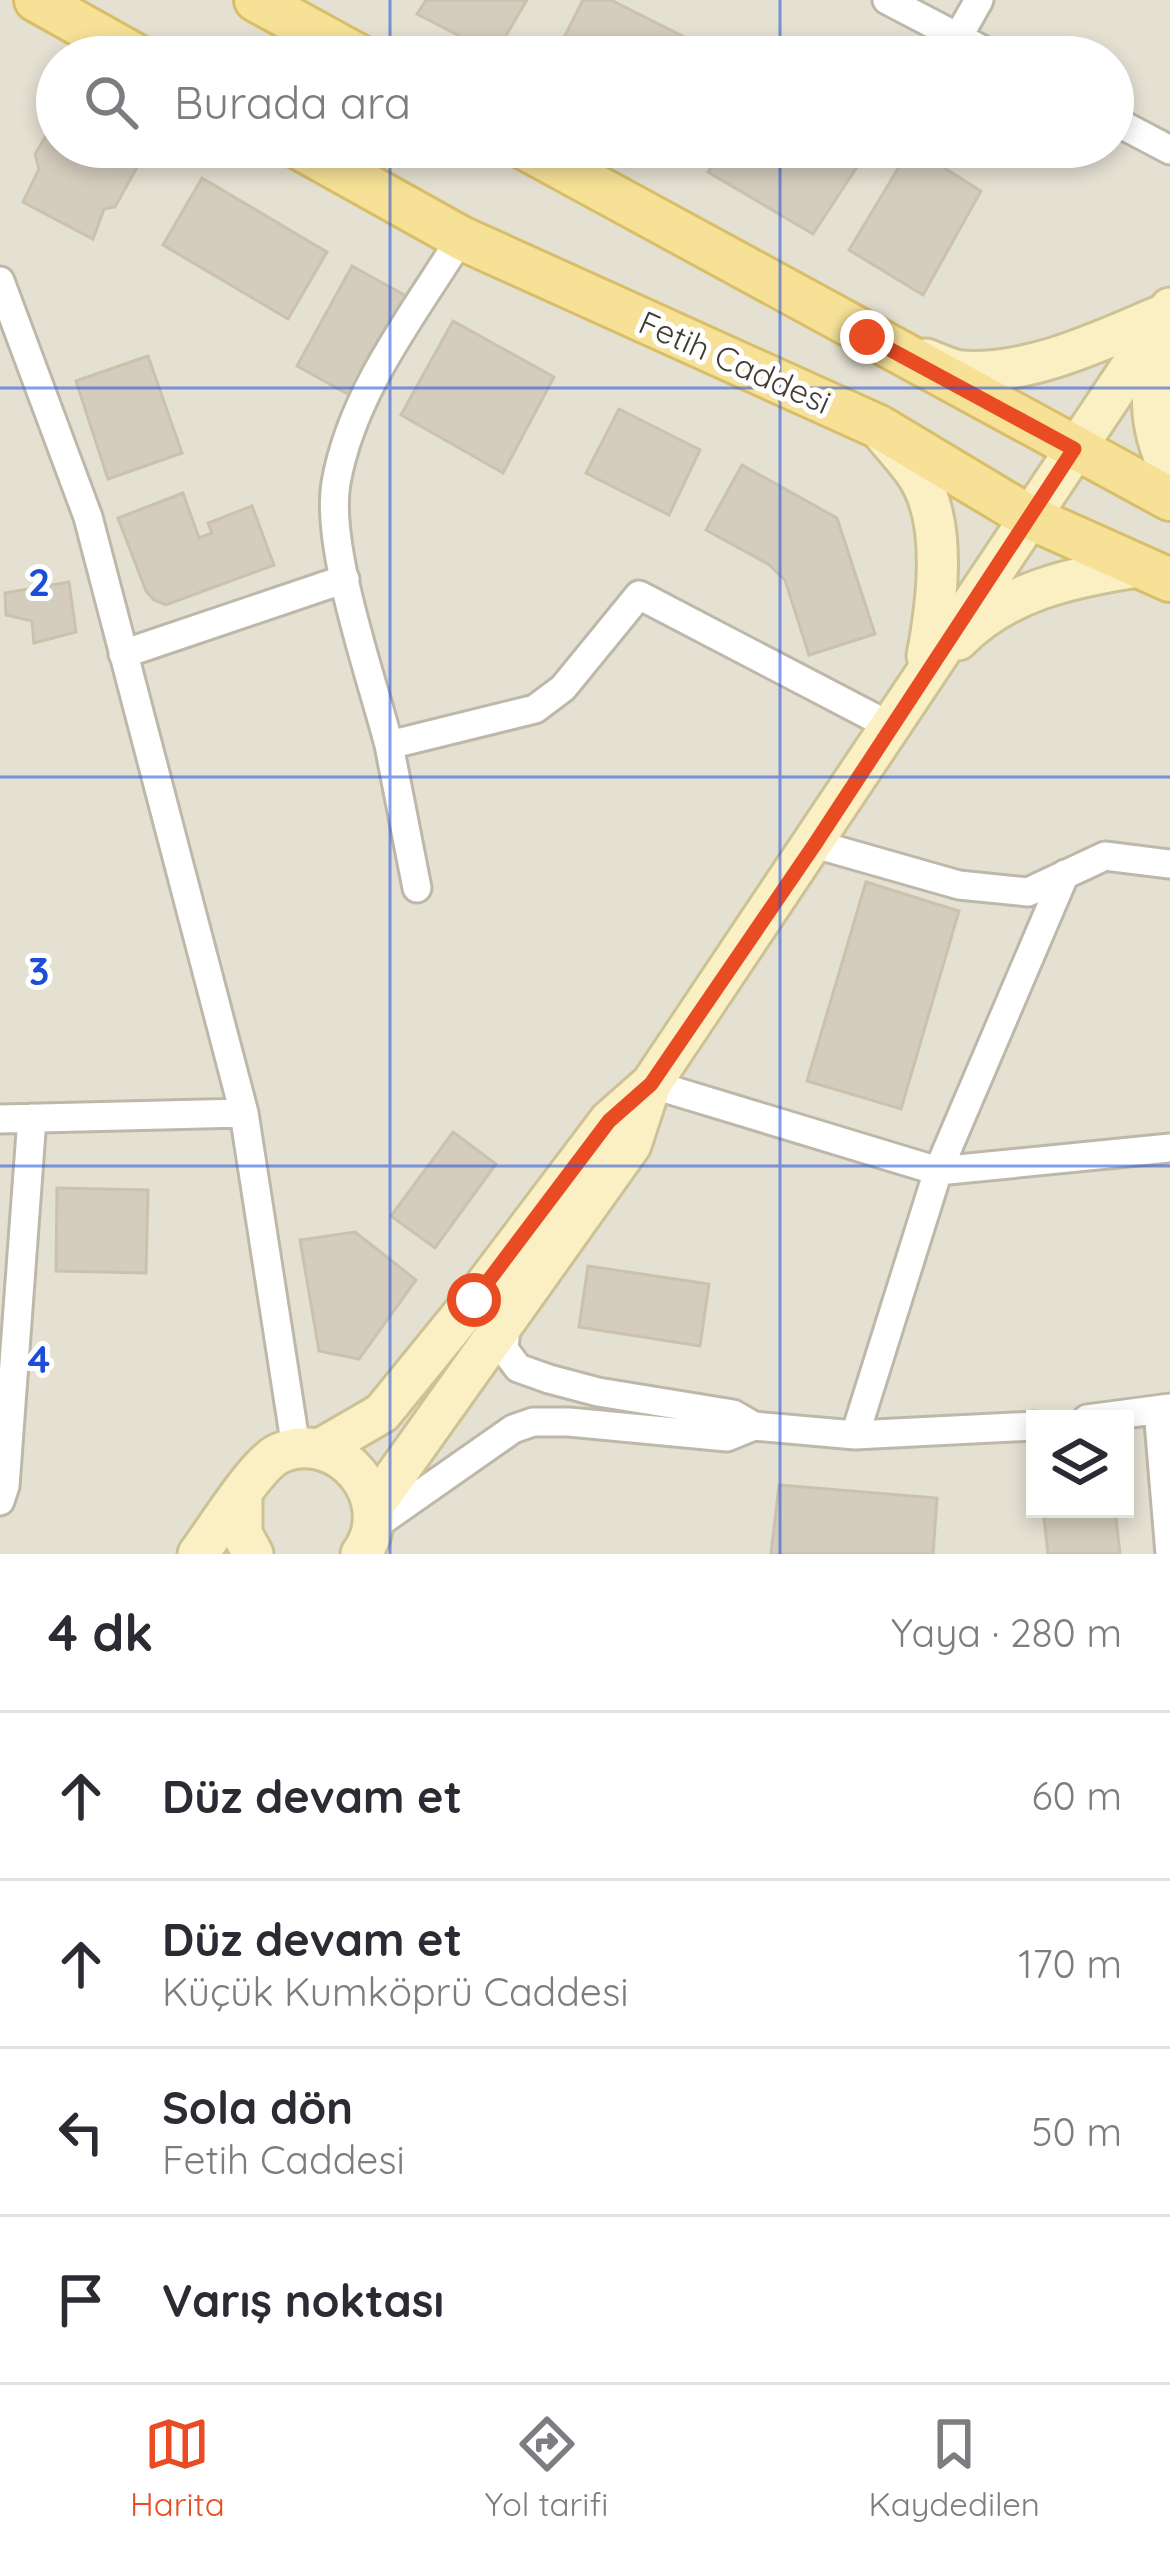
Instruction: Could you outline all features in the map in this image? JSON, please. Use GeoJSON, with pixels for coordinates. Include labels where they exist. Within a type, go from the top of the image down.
{"type":"FeatureCollection","features":[{"type":"Feature","properties":{"kind":"main road"},"geometry":{"type":"LineString","coordinates":[[36,0],[100,36]]}},
{"type":"Feature","properties":{"kind":"main road"},"geometry":{"type":"LineString","coordinates":[[256,0],[322,36]]}},
{"type":"Feature","properties":{"kind":"main road","name":"Fetih Caddesi"},"geometry":{"type":"LineString","coordinates":[[336,168],[461,238],[878,427],[1029,517],[1154,574]]}},
{"type":"Feature","properties":{"kind":"main road"},"geometry":{"type":"LineString","coordinates":[[561,168],[1170,499]]}},
{"type":"Feature","properties":{"kind":"street"},"geometry":{"type":"LineString","coordinates":[[887,0],[956,36]]}},
{"type":"Feature","properties":{"kind":"street"},"geometry":{"type":"LineString","coordinates":[[959,36],[979,0]]}},
{"type":"Feature","properties":{"kind":"street"},"geometry":{"type":"LineString","coordinates":[[1134,131],[1170,149]]}},
{"type":"Feature","properties":{"kind":"street"},"geometry":{"type":"LineString","coordinates":[[417,888],[389,745],[339,557],[335,486],[368,387],[461,238]]}},
{"type":"Feature","properties":{"kind":"street"},"geometry":{"type":"LineString","coordinates":[[0,281],[88,518],[244,1113],[308,1449]]}},
{"type":"Feature","properties":{"kind":"street"},"geometry":{"type":"LineString","coordinates":[[867,337],[958,371],[1024,364],[1101,341],[1168,310]]}},
{"type":"Feature","properties":{"kind":"street"},"geometry":{"type":"LineString","coordinates":[[198,1554],[262,1464],[308,1449],[382,1413],[609,1121],[651,1084],[1168,310]]}},
{"type":"Feature","properties":{"kind":"street"},"geometry":{"type":"LineString","coordinates":[[1168,310],[1151,386],[1155,440],[1170,471]]}},
{"type":"Feature","properties":{"kind":"street"},"geometry":{"type":"LineString","coordinates":[[878,427],[921,480],[938,544],[936,609],[924,673]]}},
{"type":"Feature","properties":{"kind":"street"},"geometry":{"type":"LineString","coordinates":[[924,673],[975,623],[1031,592],[1075,576],[1154,574]]}},
{"type":"Feature","properties":{"kind":"street"},"geometry":{"type":"LineString","coordinates":[[123,654],[345,578]]}},
{"type":"Feature","properties":{"kind":"street"},"geometry":{"type":"LineString","coordinates":[[389,745],[535,709],[563,688],[639,595],[890,726]]}},
{"type":"Feature","properties":{"kind":"street"},"geometry":{"type":"LineString","coordinates":[[815,844],[959,885],[1028,892],[1105,856],[1170,864]]}},
{"type":"Feature","properties":{"kind":"street"},"geometry":{"type":"LineString","coordinates":[[855,1435],[938,1171],[1065,874]]}},
{"type":"Feature","properties":{"kind":"street"},"geometry":{"type":"LineString","coordinates":[[651,1084],[938,1171],[1170,1148]]}},
{"type":"Feature","properties":{"kind":"street"},"geometry":{"type":"LineString","coordinates":[[369,1529],[631,1144],[651,1084]]}},
{"type":"Feature","properties":{"kind":"street"},"geometry":{"type":"LineString","coordinates":[[0,1119],[244,1113]]}},
{"type":"Feature","properties":{"kind":"street"},"geometry":{"type":"LineString","coordinates":[[0,1501],[5,1486],[32,1118]]}},
{"type":"Feature","properties":{"kind":"street"},"geometry":{"type":"LineString","coordinates":[[506,1325],[504,1348],[518,1368],[598,1392],[734,1414],[754,1426],[855,1435],[1026,1426]]}},
{"type":"Feature","properties":{"kind":"street"},"geometry":{"type":"LineString","coordinates":[[1134,1413],[1164,1409],[1170,1554]]}},
{"type":"Feature","properties":{"kind":"street"},"geometry":{"type":"LineString","coordinates":[[369,1529],[513,1429],[533,1422],[727,1438],[754,1426]]}},
{"type":"Feature","properties":{"kind":"street"},"geometry":{"type":"LineString","coordinates":[[308,1449],[339,1456],[356,1469],[368,1486],[369,1529]]}},
{"type":"Feature","properties":{"kind":"street"},"geometry":{"type":"LineString","coordinates":[[242,1496],[242,1534],[253,1554]]}},
{"type":"Feature","properties":{"kind":"shaded area"},"geometry":{"type":"Polygon","coordinates":[[[0,0],[1170,0],[1170,1554],[0,1554],[0,0]]]}},
{"type":"Feature","properties":{"kind":"building"},"geometry":{"type":"Polygon","coordinates":[[[426,0],[527,0],[506,36],[460,36],[417,14],[426,0]]]}},
{"type":"Feature","properties":{"kind":"building"},"geometry":{"type":"Polygon","coordinates":[[[583,0],[611,0],[682,36],[565,36],[583,0]]]}},
{"type":"Feature","properties":{"kind":"building"},"geometry":{"type":"Polygon","coordinates":[[[137,168],[115,207],[104,209],[93,239],[23,202],[39,169],[137,168]]]}},
{"type":"Feature","properties":{"kind":"building"},"geometry":{"type":"Polygon","coordinates":[[[711,168],[856,168],[813,234],[708,172],[711,168]]]}},
{"type":"Feature","properties":{"kind":"building"},"geometry":{"type":"Polygon","coordinates":[[[898,168],[944,168],[981,191],[923,295],[849,250],[898,168]]]}},
{"type":"Feature","properties":{"kind":"building"},"geometry":{"type":"Polygon","coordinates":[[[202,178],[327,252],[288,319],[163,245],[202,178]]]}},
{"type":"Feature","properties":{"kind":"building"},"geometry":{"type":"Polygon","coordinates":[[[352,266],[408,297],[353,397],[297,366],[352,266]]]}},
{"type":"Feature","properties":{"kind":"building"},"geometry":{"type":"Polygon","coordinates":[[[453,321],[554,377],[503,473],[401,415],[453,321]]]}},
{"type":"Feature","properties":{"kind":"building"},"geometry":{"type":"Polygon","coordinates":[[[148,356],[182,453],[108,479],[76,381],[148,356]]]}},
{"type":"Feature","properties":{"kind":"building"},"geometry":{"type":"Polygon","coordinates":[[[619,409],[700,450],[669,515],[586,473],[619,409]]]}},
{"type":"Feature","properties":{"kind":"building"},"geometry":{"type":"Polygon","coordinates":[[[742,465],[837,518],[875,634],[809,655],[785,580],[768,564],[706,530],[742,465]]]}},
{"type":"Feature","properties":{"kind":"building"},"geometry":{"type":"Polygon","coordinates":[[[183,493],[199,538],[212,533],[208,523],[252,506],[274,565],[166,605],[154,600],[146,591],[118,518],[183,493]]]}},
{"type":"Feature","properties":{"kind":"building"},"geometry":{"type":"Polygon","coordinates":[[[69,582],[76,632],[34,643],[32,621],[6,615],[5,593],[69,582]]]}},
{"type":"Feature","properties":{"kind":"building"},"geometry":{"type":"Polygon","coordinates":[[[866,882],[959,911],[901,1109],[807,1081],[866,882]]]}},
{"type":"Feature","properties":{"kind":"building"},"geometry":{"type":"Polygon","coordinates":[[[453,1132],[496,1164],[435,1248],[391,1216],[453,1132]]]}},
{"type":"Feature","properties":{"kind":"building"},"geometry":{"type":"Polygon","coordinates":[[[57,1188],[148,1190],[146,1273],[56,1271],[57,1188]]]}},
{"type":"Feature","properties":{"kind":"building"},"geometry":{"type":"Polygon","coordinates":[[[355,1232],[416,1280],[359,1359],[319,1351],[300,1240],[355,1232]]]}},
{"type":"Feature","properties":{"kind":"building"},"geometry":{"type":"Polygon","coordinates":[[[588,1266],[709,1284],[700,1346],[579,1327],[588,1266]]]}},
{"type":"Feature","properties":{"kind":"building"},"geometry":{"type":"Polygon","coordinates":[[[779,1485],[937,1498],[933,1554],[771,1554],[779,1485]]]}},
{"type":"Feature","properties":{"kind":"building"},"geometry":{"type":"Polygon","coordinates":[[[1044,1518],[1116,1518],[1120,1554],[1048,1554],[1044,1518]]]}},
{"type":"Feature","properties":{"kind":"route"},"geometry":{"type":"LineString","coordinates":[[474,1300],[609,1121],[651,1084],[1074,449],[867,337]]}}]}
